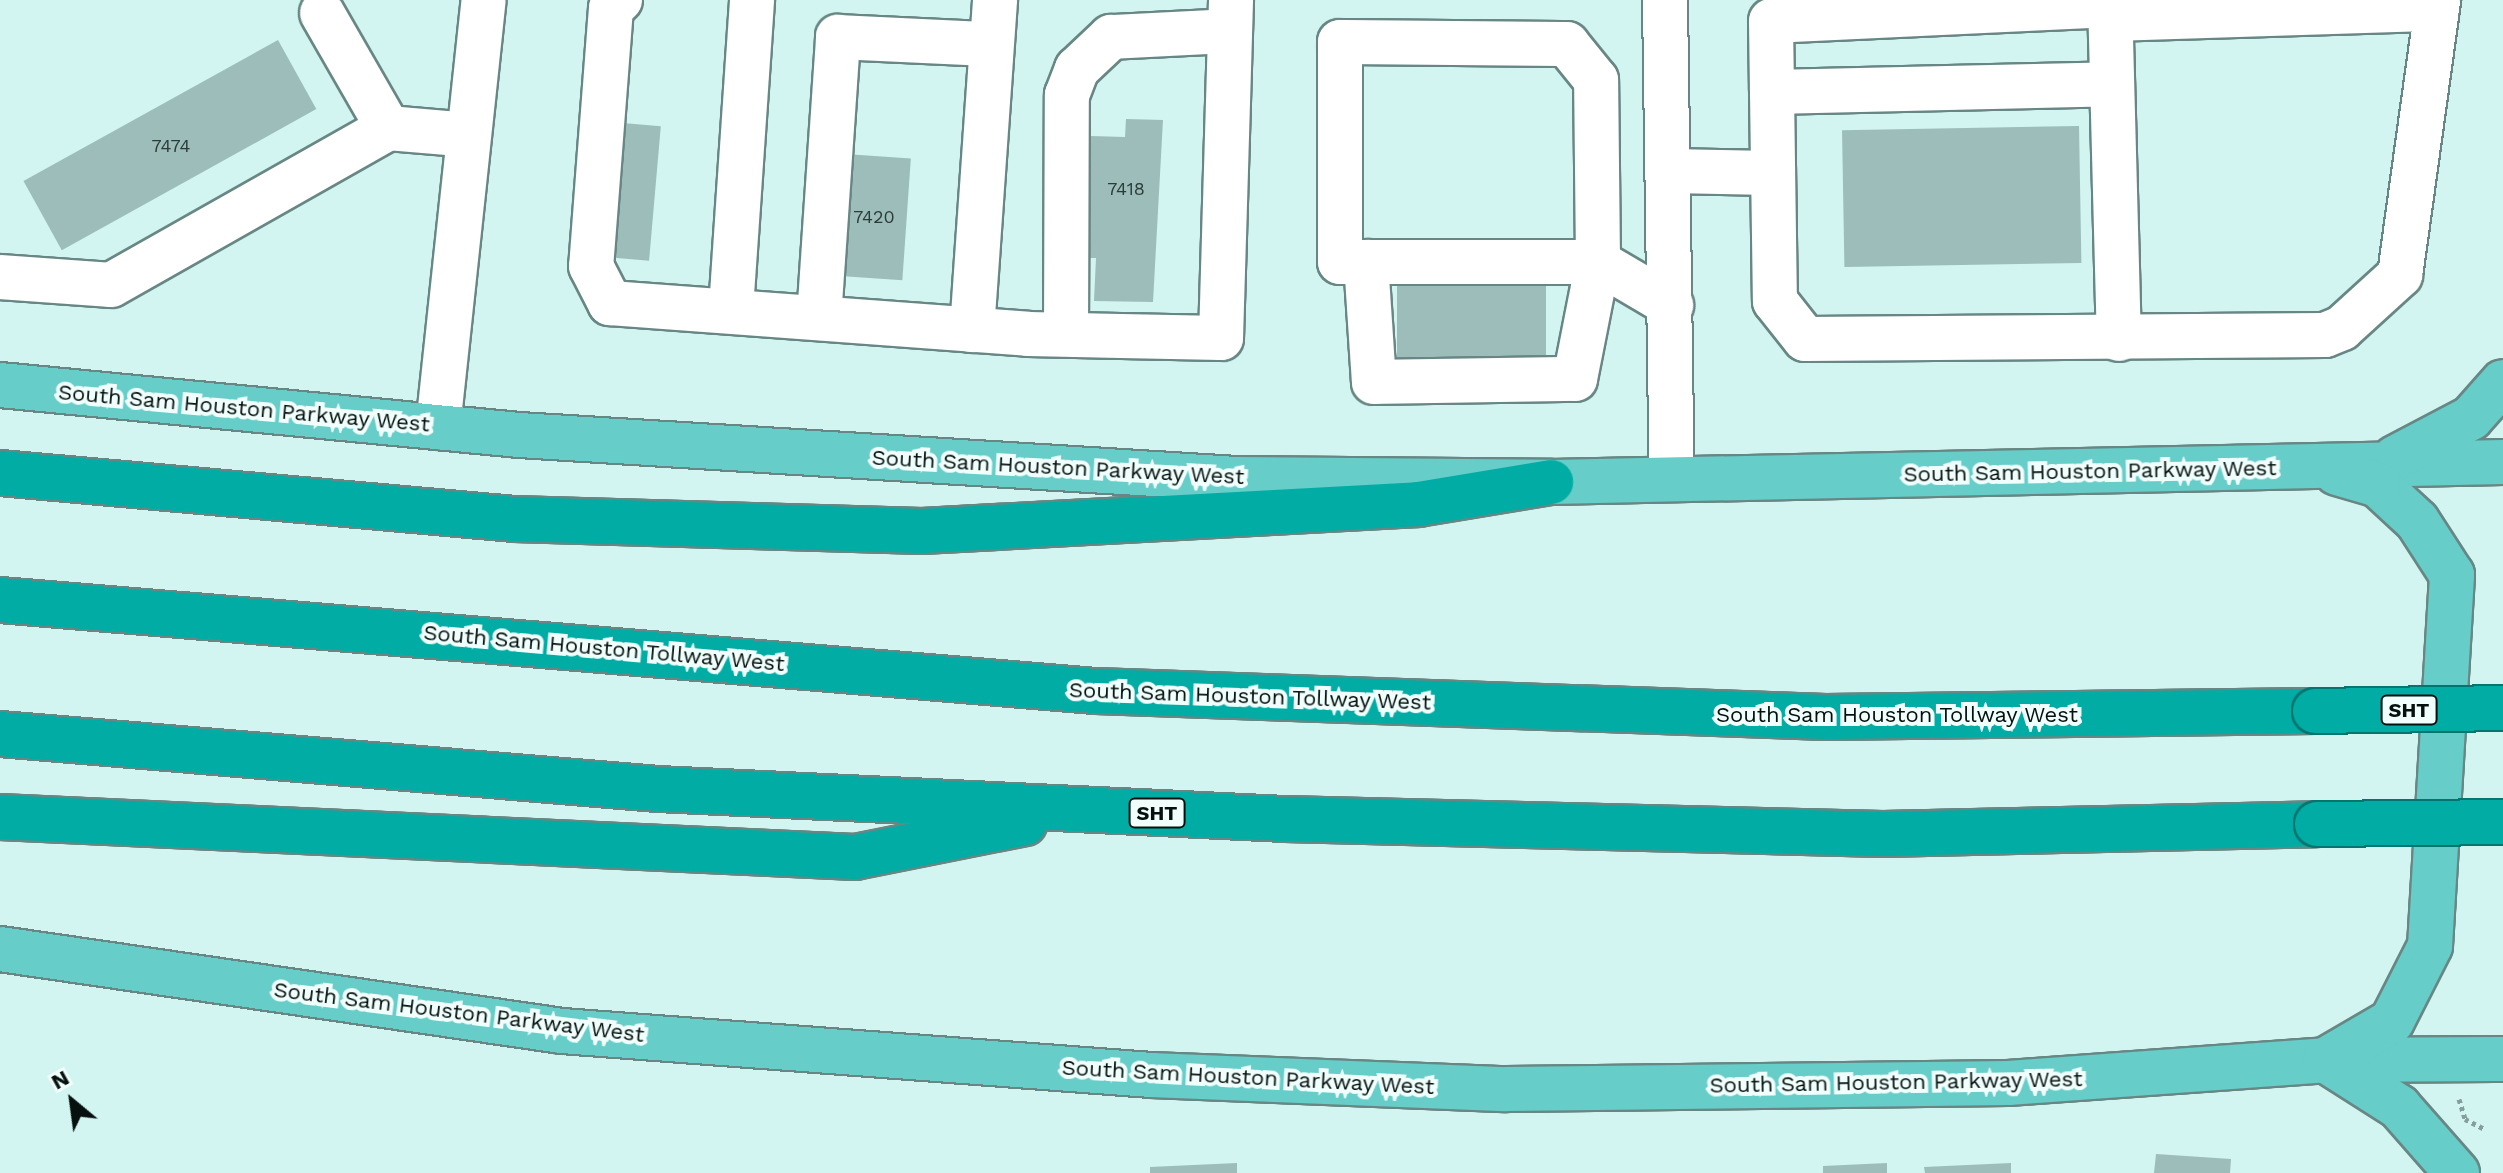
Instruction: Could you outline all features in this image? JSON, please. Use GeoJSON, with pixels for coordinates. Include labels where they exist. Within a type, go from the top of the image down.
{"type":"FeatureCollection","features":[{"type":"Feature","properties":{"kind":"highway"},"geometry":{"type":"LineString","coordinates":[[0,473],[514,519],[922,531],[1418,504],[1551,482]]}},
{"type":"Feature","properties":{"kind":"highway","name":"South Sam Houston Tollway West"},"geometry":{"type":"LineString","coordinates":[[0,600],[1096,691],[1826,717],[2503,708]]}},
{"type":"Feature","properties":{"kind":"highway","name":"SHT"},"geometry":{"type":"LineString","coordinates":[[0,734],[658,789],[1089,810],[1883,834],[2503,822]]}},
{"type":"Feature","properties":{"kind":"highway"},"geometry":{"type":"LineString","coordinates":[[0,817],[855,857],[1089,810]]}},
{"type":"Feature","properties":{"kind":"main road"},"geometry":{"type":"LineString","coordinates":[[2377,466],[2471,418],[2503,382]]}},
{"type":"Feature","properties":{"kind":"main road","name":"South Sam Houston Parkway West"},"geometry":{"type":"LineString","coordinates":[[0,385],[438,427],[1236,479],[1551,482],[2503,462]]}},
{"type":"Feature","properties":{"kind":"main road"},"geometry":{"type":"LineString","coordinates":[[2315,467],[2378,485],[2417,521],[2452,575],[2430,946],[2392,1021],[2325,1060],[2399,1107],[2457,1173]]}},
{"type":"Feature","properties":{"kind":"main road","name":"South Sam Houston Parkway West"},"geometry":{"type":"LineString","coordinates":[[0,949],[562,1031],[1151,1075],[1506,1089],[2008,1083],[2325,1060],[2503,1059]]}},
{"type":"Feature","properties":{"kind":"lane"},"geometry":{"type":"LineString","coordinates":[[438,427],[484,0]]}},
{"type":"Feature","properties":{"kind":"lane"},"geometry":{"type":"LineString","coordinates":[[620,0],[611,8],[591,266],[595,284],[610,303],[731,309],[972,330],[1066,334],[1221,338],[1230,15],[1111,37],[1077,69],[1067,95],[1066,334]]}},
{"type":"Feature","properties":{"kind":"lane"},"geometry":{"type":"LineString","coordinates":[[731,309],[752,0]]}},
{"type":"Feature","properties":{"kind":"lane"},"geometry":{"type":"LineString","coordinates":[[972,330],[988,44],[995,0]]}},
{"type":"Feature","properties":{"kind":"lane"},"geometry":{"type":"LineString","coordinates":[[1665,0],[1672,479]]}},
{"type":"Feature","properties":{"kind":"lane"},"geometry":{"type":"LineString","coordinates":[[2437,4],[2400,275],[2325,335],[2119,339],[1805,339],[1775,301],[1771,21],[2110,8],[2437,4]]}},
{"type":"Feature","properties":{"kind":"lane"},"geometry":{"type":"LineString","coordinates":[[2110,8],[2119,339]]}},
{"type":"Feature","properties":{"kind":"lane"},"geometry":{"type":"LineString","coordinates":[[322,13],[388,128]]}},
{"type":"Feature","properties":{"kind":"lane"},"geometry":{"type":"LineString","coordinates":[[819,318],[838,37],[988,44]]}},
{"type":"Feature","properties":{"kind":"lane"},"geometry":{"type":"LineString","coordinates":[[1366,262],[1374,382],[1575,379],[1598,262],[1596,80],[1567,44],[1340,42],[1340,262],[1366,262],[1598,262],[1671,305]]}},
{"type":"Feature","properties":{"kind":"lane"},"geometry":{"type":"LineString","coordinates":[[1772,92],[2112,84]]}},
{"type":"Feature","properties":{"kind":"lane"},"geometry":{"type":"LineString","coordinates":[[0,277],[111,285],[388,128],[469,135]]}},
{"type":"Feature","properties":{"kind":"lane"},"geometry":{"type":"LineString","coordinates":[[1668,171],[1773,173]]}},
{"type":"Feature","properties":{"kind":"path"},"geometry":{"type":"LineString","coordinates":[[2458,1097],[2465,1119],[2485,1129]]}},
{"type":"Feature","properties":{"kind":"building"},"geometry":{"type":"Polygon","coordinates":[[[278,40],[316,109],[62,250],[23,181],[278,40]]]}},
{"type":"Feature","properties":{"kind":"building"},"geometry":{"type":"Polygon","coordinates":[[[1126,119],[1163,120],[1153,302],[1094,301],[1096,258],[1089,258],[1091,136],[1125,137],[1126,119]]]}},
{"type":"Feature","properties":{"kind":"building"},"geometry":{"type":"Polygon","coordinates":[[[611,122],[661,126],[649,261],[599,256],[611,122]]]}},
{"type":"Feature","properties":{"kind":"building"},"geometry":{"type":"Polygon","coordinates":[[[2079,126],[2081,263],[1844,267],[1842,130],[2079,126]]]}},
{"type":"Feature","properties":{"kind":"building"},"geometry":{"type":"Polygon","coordinates":[[[845,154],[911,159],[902,280],[836,276],[845,154]]]}},
{"type":"Feature","properties":{"kind":"building"},"geometry":{"type":"Polygon","coordinates":[[[1397,282],[1546,282],[1546,361],[1397,361],[1397,282]]]}},
{"type":"Feature","properties":{"kind":"building"},"geometry":{"type":"Polygon","coordinates":[[[2156,1154],[2231,1159],[2230,1173],[2154,1173],[2156,1154]]]}},
{"type":"Feature","properties":{"kind":"building"},"geometry":{"type":"Polygon","coordinates":[[[1237,1163],[1237,1173],[1150,1173],[1150,1167],[1237,1163]]]}},
{"type":"Feature","properties":{"kind":"building"},"geometry":{"type":"Polygon","coordinates":[[[1887,1163],[1887,1173],[1823,1173],[1823,1166],[1887,1163]]]}},
{"type":"Feature","properties":{"kind":"building"},"geometry":{"type":"Polygon","coordinates":[[[2011,1163],[2011,1173],[1925,1173],[1924,1167],[2011,1163]]]}}]}
